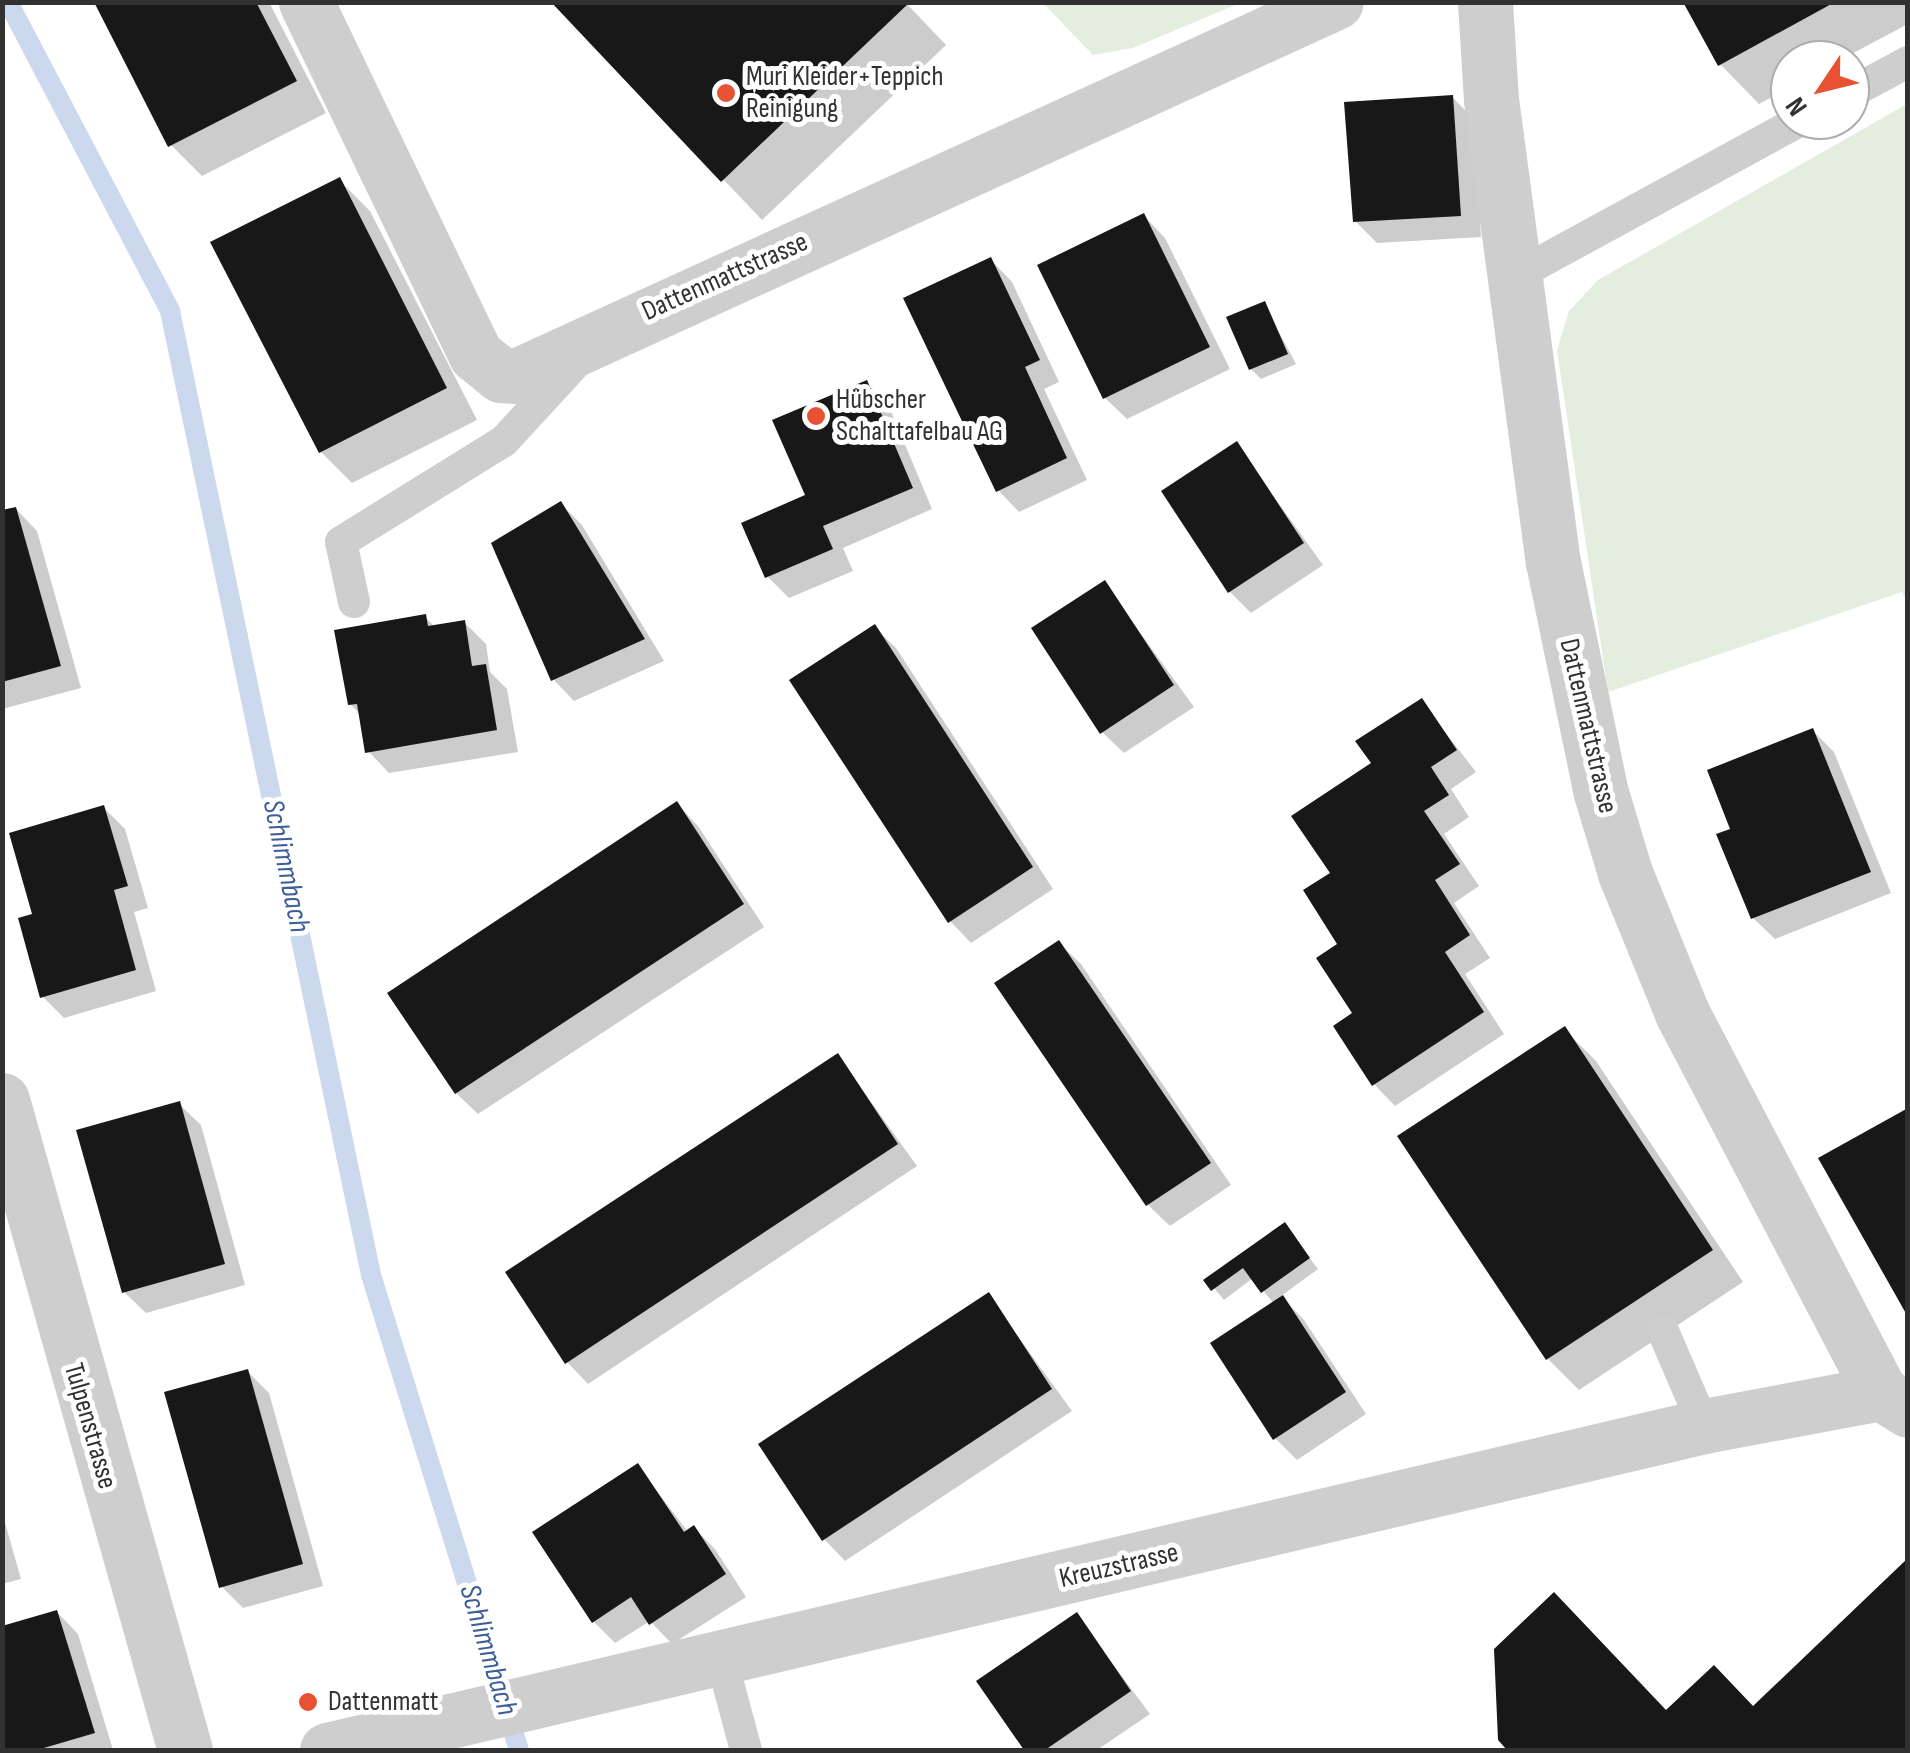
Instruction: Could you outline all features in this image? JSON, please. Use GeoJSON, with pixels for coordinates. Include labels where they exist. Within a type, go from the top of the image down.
{"type":"FeatureCollection","features":[{"type":"Feature","properties":{"kind":"street","name":"Dattenmattstrasse"},"geometry":{"type":"LineString","coordinates":[[306,2],[476,356],[501,375],[516,376],[1336,2]]}},
{"type":"Feature","properties":{"kind":"street","name":"Dattenmattstrasse"},"geometry":{"type":"LineString","coordinates":[[1486,2],[1515,276],[1552,562],[1578,698],[1625,873],[1682,1013],[1894,1402]]}},
{"type":"Feature","properties":{"kind":"street","name":"Tulpenstrasse"},"geometry":{"type":"LineString","coordinates":[[2,1100],[185,1750]]}},
{"type":"Feature","properties":{"kind":"street","name":"Kreuzstrasse"},"geometry":{"type":"LineString","coordinates":[[327,1750],[722,1661],[1704,1426],[1894,1402]]}},
{"type":"Feature","properties":{"kind":"lane"},"geometry":{"type":"LineString","coordinates":[[1870,82],[1908,62]]}},
{"type":"Feature","properties":{"kind":"lane"},"geometry":{"type":"LineString","coordinates":[[1515,276],[1770,137]]}},
{"type":"Feature","properties":{"kind":"lane"},"geometry":{"type":"LineString","coordinates":[[354,602],[342,542],[504,441],[540,409],[599,335]]}},
{"type":"Feature","properties":{"kind":"lane"},"geometry":{"type":"LineString","coordinates":[[1663,1331],[1704,1426]]}},
{"type":"Feature","properties":{"kind":"lane"},"geometry":{"type":"LineString","coordinates":[[722,1661],[746,1750]]}},
{"type":"Feature","properties":{"kind":"green space"},"geometry":{"type":"Polygon","coordinates":[[[1043,3],[1240,3],[1133,48],[1093,55],[1043,3]]]}},
{"type":"Feature","properties":{"kind":"green space"},"geometry":{"type":"Polygon","coordinates":[[[1907,104],[1907,602],[1902,592],[1608,692],[1557,350],[1569,311],[1598,280],[1844,140],[1870,140],[1870,125],[1907,104]]]}},
{"type":"Feature","properties":{"kind":"building"},"geometry":{"type":"Polygon","coordinates":[[[94,2],[256,2],[297,81],[168,147],[94,2]]]}},
{"type":"Feature","properties":{"kind":"building","name":"Muri Kleider+Teppich Reinigung"},"geometry":{"type":"Polygon","coordinates":[[[551,2],[910,2],[721,182],[551,2]]]}},
{"type":"Feature","properties":{"kind":"building"},"geometry":{"type":"Polygon","coordinates":[[[1683,2],[1835,2],[1718,66],[1683,2]]]}},
{"type":"Feature","properties":{"kind":"building"},"geometry":{"type":"Polygon","coordinates":[[[1453,95],[1461,216],[1353,222],[1344,102],[1453,95]]]}},
{"type":"Feature","properties":{"kind":"building"},"geometry":{"type":"Polygon","coordinates":[[[340,177],[447,388],[319,453],[210,242],[340,177]]]}},
{"type":"Feature","properties":{"kind":"building"},"geometry":{"type":"Polygon","coordinates":[[[1144,213],[1210,347],[1103,399],[1037,265],[1144,213]]]}},
{"type":"Feature","properties":{"kind":"building"},"geometry":{"type":"Polygon","coordinates":[[[991,257],[1040,360],[1025,367],[1067,458],[996,492],[903,298],[991,257]]]}},
{"type":"Feature","properties":{"kind":"building"},"geometry":{"type":"Polygon","coordinates":[[[1265,301],[1288,354],[1249,370],[1226,317],[1265,301]]]}},
{"type":"Feature","properties":{"kind":"building"},"geometry":{"type":"Polygon","coordinates":[[[867,380],[913,488],[823,526],[833,549],[765,578],[741,523],[805,495],[772,420],[867,380]]]}},
{"type":"Feature","properties":{"kind":"building"},"geometry":{"type":"Polygon","coordinates":[[[1237,441],[1304,543],[1228,593],[1161,491],[1237,441]]]}},
{"type":"Feature","properties":{"kind":"building"},"geometry":{"type":"Polygon","coordinates":[[[561,501],[645,639],[551,681],[491,543],[561,501]]]}},
{"type":"Feature","properties":{"kind":"building"},"geometry":{"type":"Polygon","coordinates":[[[16,507],[61,666],[2,682],[2,510],[16,507]]]}},
{"type":"Feature","properties":{"kind":"building"},"geometry":{"type":"Polygon","coordinates":[[[1105,580],[1174,685],[1100,734],[1031,628],[1105,580]]]}},
{"type":"Feature","properties":{"kind":"building"},"geometry":{"type":"Polygon","coordinates":[[[426,614],[428,626],[465,620],[472,666],[486,664],[497,730],[365,753],[357,704],[348,705],[334,630],[426,614]]]}},
{"type":"Feature","properties":{"kind":"building"},"geometry":{"type":"Polygon","coordinates":[[[875,624],[1033,867],[948,923],[789,680],[875,624]]]}},
{"type":"Feature","properties":{"kind":"building"},"geometry":{"type":"Polygon","coordinates":[[[1422,698],[1457,750],[1431,767],[1449,795],[1424,811],[1460,864],[1435,880],[1470,935],[1445,952],[1484,1012],[1372,1086],[1333,1026],[1352,1013],[1316,958],[1337,944],[1303,890],[1330,873],[1291,816],[1371,763],[1355,741],[1422,698]]]}},
{"type":"Feature","properties":{"kind":"building"},"geometry":{"type":"Polygon","coordinates":[[[1813,728],[1871,872],[1751,919],[1716,834],[1730,829],[1707,770],[1813,728]]]}},
{"type":"Feature","properties":{"kind":"building"},"geometry":{"type":"Polygon","coordinates":[[[677,801],[744,904],[455,1094],[387,993],[677,801]]]}},
{"type":"Feature","properties":{"kind":"building"},"geometry":{"type":"Polygon","coordinates":[[[104,805],[128,886],[114,890],[136,970],[40,998],[18,918],[32,914],[9,833],[104,805]]]}},
{"type":"Feature","properties":{"kind":"building"},"geometry":{"type":"Polygon","coordinates":[[[1059,940],[1211,1163],[1146,1206],[994,983],[1059,940]]]}},
{"type":"Feature","properties":{"kind":"building"},"geometry":{"type":"Polygon","coordinates":[[[1565,1026],[1713,1250],[1546,1360],[1397,1136],[1565,1026]]]}},
{"type":"Feature","properties":{"kind":"building"},"geometry":{"type":"Polygon","coordinates":[[[838,1053],[898,1144],[565,1364],[505,1272],[838,1053]]]}},
{"type":"Feature","properties":{"kind":"building"},"geometry":{"type":"Polygon","coordinates":[[[180,1101],[225,1264],[122,1293],[76,1130],[180,1101]]]}},
{"type":"Feature","properties":{"kind":"building"},"geometry":{"type":"Polygon","coordinates":[[[1908,1108],[1908,1317],[1818,1158],[1908,1108]]]}},
{"type":"Feature","properties":{"kind":"building"},"geometry":{"type":"Polygon","coordinates":[[[1285,1222],[1310,1258],[1261,1293],[1243,1268],[1211,1291],[1203,1280],[1285,1222]]]}},
{"type":"Feature","properties":{"kind":"building"},"geometry":{"type":"Polygon","coordinates":[[[989,1292],[1052,1389],[822,1541],[758,1444],[989,1292]]]}},
{"type":"Feature","properties":{"kind":"building"},"geometry":{"type":"Polygon","coordinates":[[[1283,1295],[1346,1392],[1273,1440],[1210,1343],[1283,1295]]]}},
{"type":"Feature","properties":{"kind":"building"},"geometry":{"type":"Polygon","coordinates":[[[248,1369],[303,1564],[219,1588],[164,1392],[248,1369]]]}},
{"type":"Feature","properties":{"kind":"building"},"geometry":{"type":"Polygon","coordinates":[[[638,1463],[684,1532],[694,1525],[726,1574],[649,1625],[631,1597],[592,1623],[532,1532],[638,1463]]]}},
{"type":"Feature","properties":{"kind":"building"},"geometry":{"type":"Polygon","coordinates":[[[1908,1558],[1908,1750],[1507,1750],[1498,1740],[1494,1649],[1554,1592],[1666,1710],[1714,1665],[1753,1706],[1908,1558]]]}},
{"type":"Feature","properties":{"kind":"building"},"geometry":{"type":"Polygon","coordinates":[[[57,1610],[95,1733],[37,1750],[2,1750],[2,1626],[57,1610]]]}},
{"type":"Feature","properties":{"kind":"building"},"geometry":{"type":"Polygon","coordinates":[[[1077,1612],[1131,1691],[1045,1750],[1024,1750],[976,1681],[1077,1612]]]}},
{"type":"Feature","properties":{"kind":"waterway","name":"Schlimmbach"},"geometry":{"type":"LineString","coordinates":[[8,2],[170,311],[371,1275],[519,1750]]}},
{"type":"Feature","properties":{"kind":"place","name":"Muri Kleider+Teppich Reinigung"},"geometry":{"type":"Point","coordinates":[726,93]}},
{"type":"Feature","properties":{"kind":"place","name":"Hübscher Schalttafelbau AG"},"geometry":{"type":"Point","coordinates":[816,416]}},
{"type":"Feature","properties":{"kind":"place","name":"Dattenmatt"},"geometry":{"type":"Point","coordinates":[308,1702]}}]}
